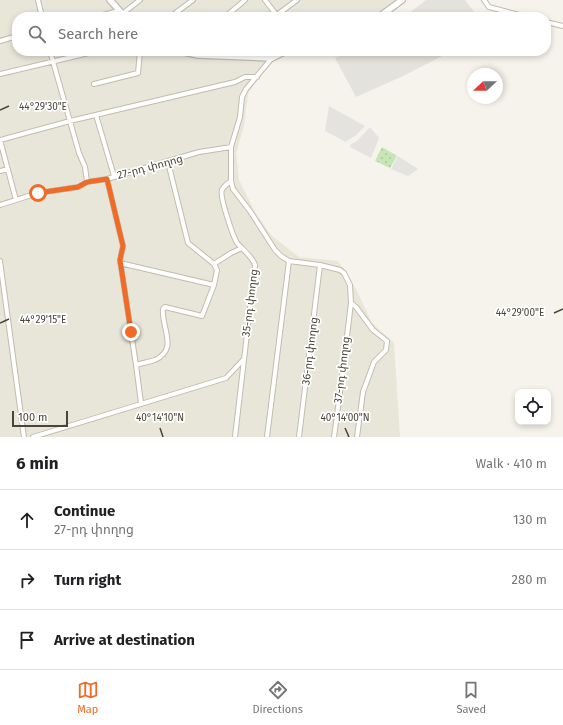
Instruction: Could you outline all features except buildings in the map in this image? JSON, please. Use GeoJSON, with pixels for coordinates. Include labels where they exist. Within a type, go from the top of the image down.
{"type":"FeatureCollection","features":[{"type":"Feature","properties":{"kind":"street"},"geometry":{"type":"LineString","coordinates":[[38,0],[41,12]]}},
{"type":"Feature","properties":{"kind":"street"},"geometry":{"type":"LineString","coordinates":[[110,0],[120,12]]}},
{"type":"Feature","properties":{"kind":"street"},"geometry":{"type":"LineString","coordinates":[[125,12],[140,0]]}},
{"type":"Feature","properties":{"kind":"street"},"geometry":{"type":"LineString","coordinates":[[177,12],[193,0]]}},
{"type":"Feature","properties":{"kind":"street"},"geometry":{"type":"LineString","coordinates":[[231,12],[245,0]]}},
{"type":"Feature","properties":{"kind":"street"},"geometry":{"type":"LineString","coordinates":[[265,0],[273,12]]}},
{"type":"Feature","properties":{"kind":"street"},"geometry":{"type":"LineString","coordinates":[[282,12],[298,0]]}},
{"type":"Feature","properties":{"kind":"street"},"geometry":{"type":"LineString","coordinates":[[386,12],[402,0]]}},
{"type":"Feature","properties":{"kind":"street"},"geometry":{"type":"LineString","coordinates":[[484,0],[489,8],[506,12]]}},
{"type":"Feature","properties":{"kind":"street"},"geometry":{"type":"LineString","coordinates":[[551,23],[563,26]]}},
{"type":"Feature","properties":{"kind":"street"},"geometry":{"type":"LineString","coordinates":[[0,41],[12,37]]}},
{"type":"Feature","properties":{"kind":"street"},"geometry":{"type":"LineString","coordinates":[[52,56],[79,153],[85,167],[87,182]]}},
{"type":"Feature","properties":{"kind":"street"},"geometry":{"type":"LineString","coordinates":[[0,74],[75,56]]}},
{"type":"Feature","properties":{"kind":"street"},"geometry":{"type":"LineString","coordinates":[[94,84],[138,73],[140,56]]}},
{"type":"Feature","properties":{"kind":"street"},"geometry":{"type":"LineString","coordinates":[[260,56],[272,58]]}},
{"type":"Feature","properties":{"kind":"street"},"geometry":{"type":"LineString","coordinates":[[267,437],[289,261],[280,256],[275,250],[250,211],[233,189],[231,181],[231,147],[240,117],[242,97],[246,89],[272,58],[276,56]]}},
{"type":"Feature","properties":{"kind":"street"},"geometry":{"type":"LineString","coordinates":[[16,200],[0,140],[70,121],[235,82],[245,77],[257,77]]}},
{"type":"Feature","properties":{"kind":"street"},"geometry":{"type":"LineString","coordinates":[[96,115],[114,176]]}},
{"type":"Feature","properties":{"kind":"street","name":"27-րդ փողոց"},"geometry":{"type":"LineString","coordinates":[[0,205],[38,193],[78,187],[87,182],[107,179],[199,152],[231,147]]}},
{"type":"Feature","properties":{"kind":"street"},"geometry":{"type":"LineString","coordinates":[[136,365],[154,360],[167,350],[168,341],[163,309],[165,308],[202,316],[214,285],[217,270],[214,264],[188,243],[168,162]]}},
{"type":"Feature","properties":{"kind":"street"},"geometry":{"type":"LineString","coordinates":[[0,171],[8,169]]}},
{"type":"Feature","properties":{"kind":"street"},"geometry":{"type":"LineString","coordinates":[[107,179],[123,246],[120,263],[141,403]]}},
{"type":"Feature","properties":{"kind":"street","name":"35-րդ փողոց"},"geometry":{"type":"LineString","coordinates":[[231,181],[222,189],[222,197],[232,232],[237,243],[252,259],[255,265],[235,437]]}},
{"type":"Feature","properties":{"kind":"street"},"geometry":{"type":"LineString","coordinates":[[214,264],[242,248]]}},
{"type":"Feature","properties":{"kind":"street"},"geometry":{"type":"LineString","coordinates":[[0,261],[24,437]]}},
{"type":"Feature","properties":{"kind":"street","name":"37-րդ փողոց"},"geometry":{"type":"LineString","coordinates":[[289,261],[320,265],[340,270],[344,273],[350,285],[351,303],[334,437]]}},
{"type":"Feature","properties":{"kind":"street"},"geometry":{"type":"LineString","coordinates":[[120,263],[214,285]]}},
{"type":"Feature","properties":{"kind":"street","name":"36-րդ փողոց"},"geometry":{"type":"LineString","coordinates":[[300,437],[320,265]]}},
{"type":"Feature","properties":{"kind":"street"},"geometry":{"type":"LineString","coordinates":[[351,303],[356,307],[373,330],[387,341],[383,355],[374,362],[363,392],[357,437]]}},
{"type":"Feature","properties":{"kind":"street"},"geometry":{"type":"LineString","coordinates":[[33,437],[226,378],[243,360]]}},
{"type":"Feature","properties":{"kind":"shaded area"},"geometry":{"type":"Polygon","coordinates":[[[0,0],[396,0],[379,12],[12,12],[12,56],[281,56],[262,72],[248,94],[244,126],[236,153],[239,180],[255,212],[272,236],[299,257],[338,261],[356,289],[372,323],[394,343],[400,437],[0,437],[0,0]]]}},
{"type":"Feature","properties":{"kind":"shaded area"},"geometry":{"type":"Polygon","coordinates":[[[426,0],[465,0],[474,12],[410,12],[426,0]]]}},
{"type":"Feature","properties":{"kind":"shaded area"},"geometry":{"type":"Polygon","coordinates":[[[339,56],[442,56],[403,76],[356,97],[335,58],[339,56]]]}},
{"type":"Feature","properties":{"kind":"shaded area"},"geometry":{"type":"Polygon","coordinates":[[[329,106],[365,126],[355,136],[346,142],[325,131],[329,106]]]}},
{"type":"Feature","properties":{"kind":"shaded area"},"geometry":{"type":"Polygon","coordinates":[[[370,127],[379,138],[371,158],[350,147],[351,144],[357,141],[370,127]]]}},
{"type":"Feature","properties":{"kind":"shaded area"},"geometry":{"type":"Polygon","coordinates":[[[398,156],[418,169],[408,176],[391,169],[398,156]]]}},
{"type":"Feature","properties":{"kind":"green space"},"geometry":{"type":"Polygon","coordinates":[[[382,147],[397,156],[390,168],[375,161],[382,147]]]}},
{"type":"Feature","properties":{"kind":"route"},"geometry":{"type":"LineString","coordinates":[[38,193],[78,187],[87,182],[107,179],[123,246],[120,260],[131,332]]}}]}
